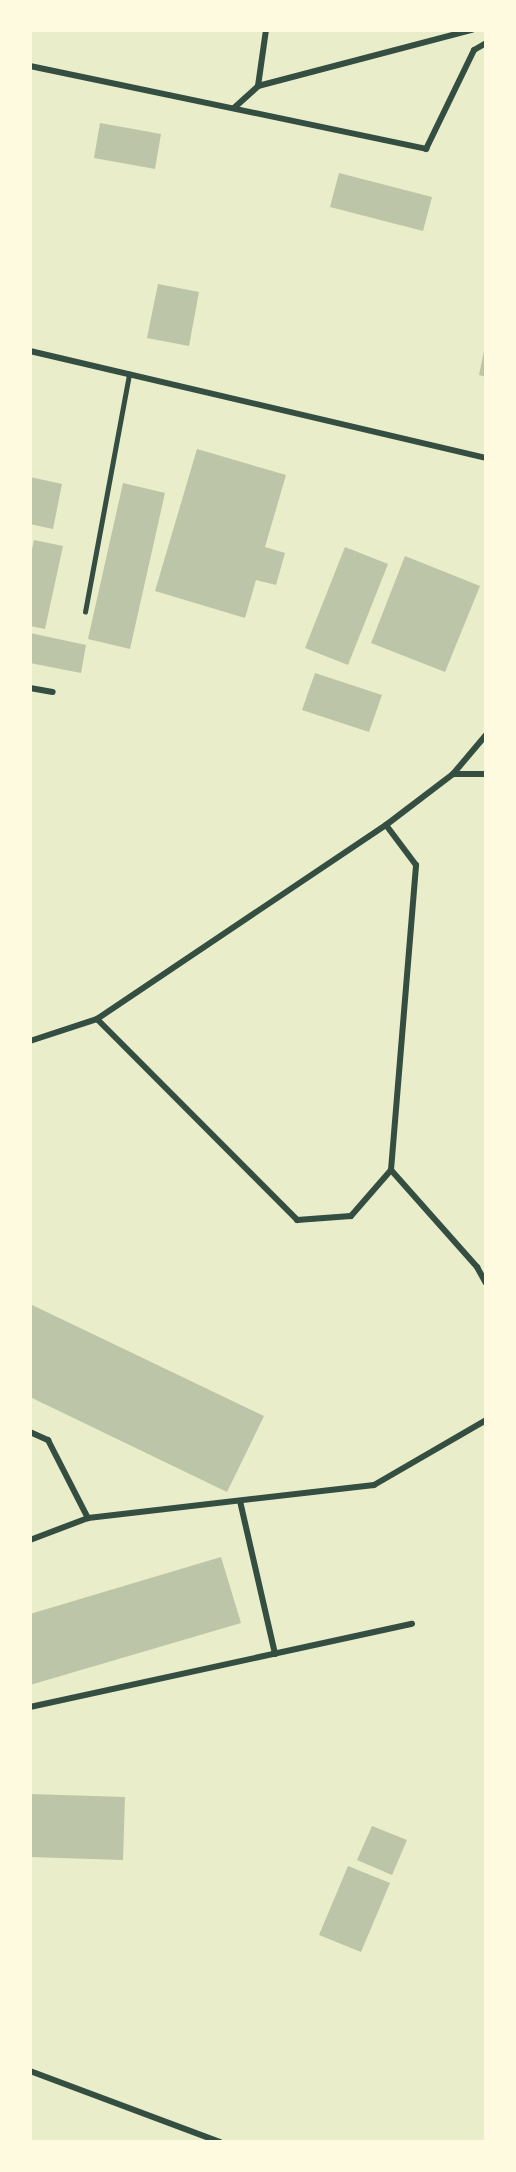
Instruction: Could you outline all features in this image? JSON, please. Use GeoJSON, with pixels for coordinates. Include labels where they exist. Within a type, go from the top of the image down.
{"type":"FeatureCollection","features":[{"type":"Feature","properties":{"kind":"street"},"geometry":{"type":"LineString","coordinates":[[258,86],[266,30]]}},
{"type":"Feature","properties":{"kind":"street"},"geometry":{"type":"LineString","coordinates":[[235,107],[258,86],[472,30]]}},
{"type":"Feature","properties":{"kind":"street"},"geometry":{"type":"LineString","coordinates":[[30,66],[235,107],[426,149],[474,51],[486,43]]}},
{"type":"Feature","properties":{"kind":"street"},"geometry":{"type":"LineString","coordinates":[[30,351],[486,458]]}},
{"type":"Feature","properties":{"kind":"street"},"geometry":{"type":"LineString","coordinates":[[30,688],[53,692]]}},
{"type":"Feature","properties":{"kind":"street"},"geometry":{"type":"LineString","coordinates":[[30,1041],[98,1018],[386,825],[453,774],[486,735]]}},
{"type":"Feature","properties":{"kind":"street"},"geometry":{"type":"LineString","coordinates":[[453,774],[486,774]]}},
{"type":"Feature","properties":{"kind":"street"},"geometry":{"type":"LineString","coordinates":[[98,1018],[297,1220],[351,1215],[391,1170],[416,865],[386,825]]}},
{"type":"Feature","properties":{"kind":"street"},"geometry":{"type":"LineString","coordinates":[[391,1170],[477,1267],[486,1283]]}},
{"type":"Feature","properties":{"kind":"street"},"geometry":{"type":"LineString","coordinates":[[30,1540],[88,1518],[374,1485],[486,1420]]}},
{"type":"Feature","properties":{"kind":"street"},"geometry":{"type":"LineString","coordinates":[[30,1432],[48,1440],[88,1518]]}},
{"type":"Feature","properties":{"kind":"street"},"geometry":{"type":"LineString","coordinates":[[240,1501],[275,1654]]}},
{"type":"Feature","properties":{"kind":"street"},"geometry":{"type":"LineString","coordinates":[[30,1707],[412,1624]]}},
{"type":"Feature","properties":{"kind":"street"},"geometry":{"type":"LineString","coordinates":[[30,2071],[220,2142]]}},
{"type":"Feature","properties":{"kind":"lane"},"geometry":{"type":"LineString","coordinates":[[85,612],[129,374]]}},
{"type":"Feature","properties":{"kind":"building"},"geometry":{"type":"Polygon","coordinates":[[[100,123],[161,134],[155,169],[94,158],[100,123]]]}},
{"type":"Feature","properties":{"kind":"building"},"geometry":{"type":"Polygon","coordinates":[[[339,173],[432,197],[423,231],[330,207],[339,173]]]}},
{"type":"Feature","properties":{"kind":"building"},"geometry":{"type":"Polygon","coordinates":[[[158,284],[199,292],[189,346],[147,338],[158,284]]]}},
{"type":"Feature","properties":{"kind":"building"},"geometry":{"type":"Polygon","coordinates":[[[486,346],[486,377],[479,375],[486,346]]]}},
{"type":"Feature","properties":{"kind":"building"},"geometry":{"type":"Polygon","coordinates":[[[197,449],[286,475],[265,547],[285,553],[276,585],[256,580],[245,618],[155,591],[197,449]]]}},
{"type":"Feature","properties":{"kind":"building"},"geometry":{"type":"Polygon","coordinates":[[[30,477],[62,484],[53,529],[30,524],[30,477]]]}},
{"type":"Feature","properties":{"kind":"building"},"geometry":{"type":"Polygon","coordinates":[[[123,483],[165,493],[130,649],[88,639],[123,483]]]}},
{"type":"Feature","properties":{"kind":"building"},"geometry":{"type":"Polygon","coordinates":[[[34,540],[63,546],[45,629],[30,626],[30,559],[34,540]]]}},
{"type":"Feature","properties":{"kind":"building"},"geometry":{"type":"Polygon","coordinates":[[[345,547],[388,564],[348,665],[305,648],[345,547]]]}},
{"type":"Feature","properties":{"kind":"building"},"geometry":{"type":"Polygon","coordinates":[[[405,556],[480,586],[445,672],[371,643],[405,556]]]}},
{"type":"Feature","properties":{"kind":"building"},"geometry":{"type":"Polygon","coordinates":[[[30,633],[86,645],[81,673],[30,663],[30,633]]]}},
{"type":"Feature","properties":{"kind":"building"},"geometry":{"type":"Polygon","coordinates":[[[315,673],[382,695],[369,732],[302,710],[315,673]]]}},
{"type":"Feature","properties":{"kind":"building"},"geometry":{"type":"Polygon","coordinates":[[[30,1304],[264,1416],[227,1492],[30,1397],[30,1304]]]}},
{"type":"Feature","properties":{"kind":"building"},"geometry":{"type":"Polygon","coordinates":[[[221,1557],[241,1623],[30,1685],[30,1614],[221,1557]]]}},
{"type":"Feature","properties":{"kind":"building"},"geometry":{"type":"Polygon","coordinates":[[[30,1794],[125,1797],[123,1860],[30,1857],[30,1794]]]}},
{"type":"Feature","properties":{"kind":"building"},"geometry":{"type":"Polygon","coordinates":[[[372,1826],[407,1840],[392,1875],[357,1860],[372,1826]]]}},
{"type":"Feature","properties":{"kind":"building"},"geometry":{"type":"Polygon","coordinates":[[[348,1866],[390,1883],[361,1952],[319,1935],[348,1866]]]}}]}
